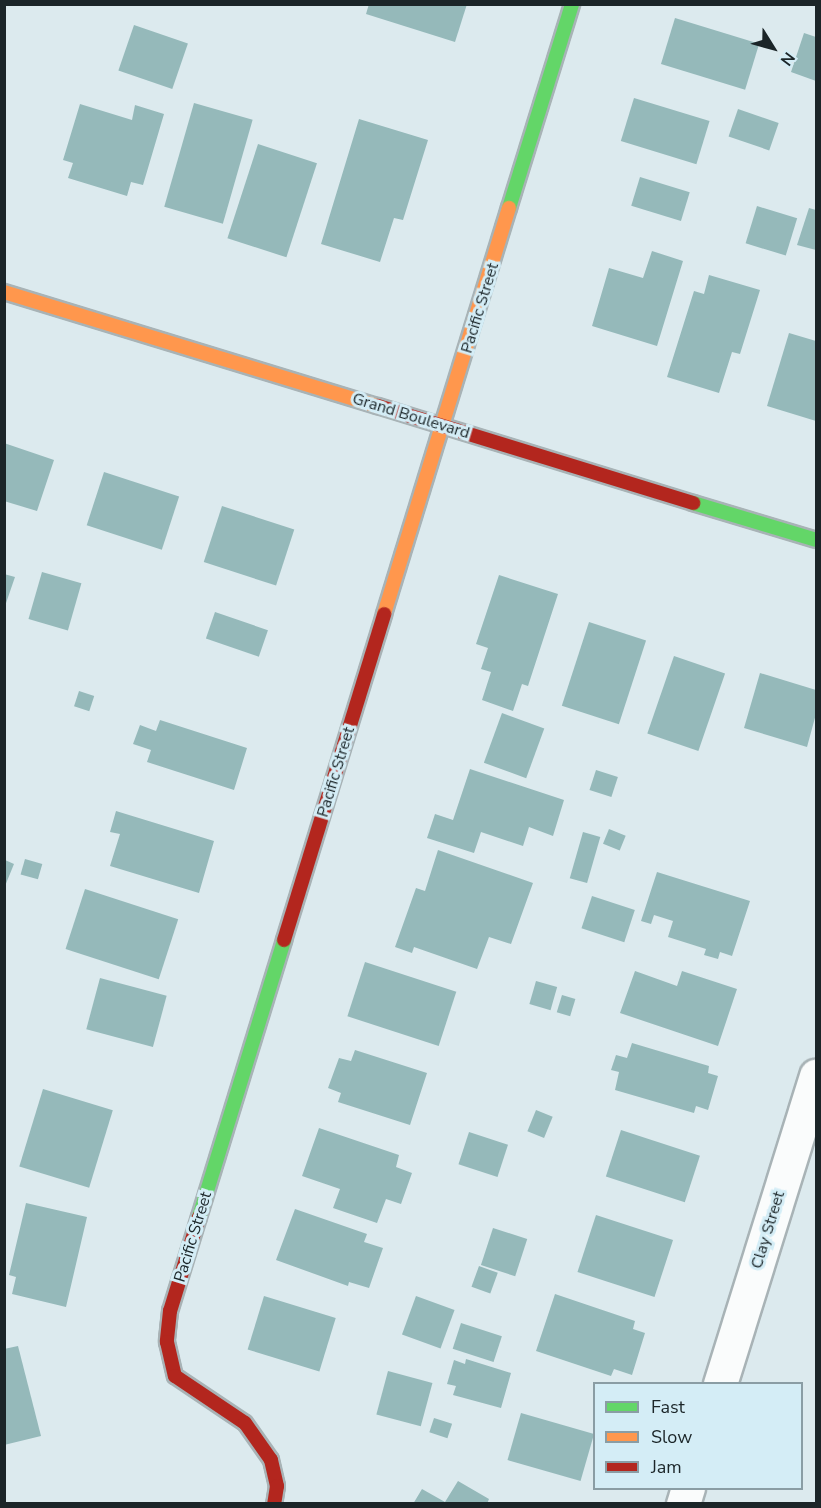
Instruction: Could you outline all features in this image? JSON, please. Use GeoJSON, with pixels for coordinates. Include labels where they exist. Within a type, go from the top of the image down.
{"type":"FeatureCollection","features":[{"type":"Feature","properties":{"kind":"street","name":"Pacific Street"},"geometry":{"type":"LineString","coordinates":[[274,1503],[277,1486],[271,1460],[245,1423],[175,1376],[167,1342],[170,1311],[572,4]]}},
{"type":"Feature","properties":{"kind":"street","name":"Grand Boulevard"},"geometry":{"type":"LineString","coordinates":[[4,292],[816,540]]}},
{"type":"Feature","properties":{"kind":"street","name":"Clay Street"},"geometry":{"type":"LineString","coordinates":[[720,1382],[816,1076]]}},
{"type":"Feature","properties":{"kind":"building"},"geometry":{"type":"Polygon","coordinates":[[[369,4],[467,4],[455,42],[366,14],[369,4]]]}},
{"type":"Feature","properties":{"kind":"building"},"geometry":{"type":"Polygon","coordinates":[[[675,18],[759,44],[745,90],[661,64],[675,18]]]}},
{"type":"Feature","properties":{"kind":"building"},"geometry":{"type":"Polygon","coordinates":[[[134,25],[188,44],[172,89],[118,70],[134,25]]]}},
{"type":"Feature","properties":{"kind":"building"},"geometry":{"type":"Polygon","coordinates":[[[804,33],[816,37],[816,81],[791,72],[804,33]]]}},
{"type":"Feature","properties":{"kind":"building"},"geometry":{"type":"Polygon","coordinates":[[[634,98],[710,121],[696,164],[621,141],[634,98]]]}},
{"type":"Feature","properties":{"kind":"building"},"geometry":{"type":"Polygon","coordinates":[[[194,103],[253,120],[223,224],[164,207],[194,103]]]}},
{"type":"Feature","properties":{"kind":"building"},"geometry":{"type":"Polygon","coordinates":[[[80,104],[132,120],[135,105],[164,114],[143,185],[131,182],[127,196],[68,178],[73,163],[63,160],[80,104]]]}},
{"type":"Feature","properties":{"kind":"building"},"geometry":{"type":"Polygon","coordinates":[[[738,109],[779,123],[769,150],[729,136],[738,109]]]}},
{"type":"Feature","properties":{"kind":"building"},"geometry":{"type":"Polygon","coordinates":[[[359,119],[428,140],[403,220],[394,218],[380,262],[321,244],[359,119]]]}},
{"type":"Feature","properties":{"kind":"building"},"geometry":{"type":"Polygon","coordinates":[[[258,144],[317,163],[286,257],[227,238],[258,144]]]}},
{"type":"Feature","properties":{"kind":"building"},"geometry":{"type":"Polygon","coordinates":[[[640,177],[690,192],[681,221],[631,206],[640,177]]]}},
{"type":"Feature","properties":{"kind":"building"},"geometry":{"type":"Polygon","coordinates":[[[757,206],[797,218],[786,256],[746,243],[757,206]]]}},
{"type":"Feature","properties":{"kind":"building"},"geometry":{"type":"Polygon","coordinates":[[[809,208],[816,210],[816,250],[797,245],[809,208]]]}},
{"type":"Feature","properties":{"kind":"building"},"geometry":{"type":"Polygon","coordinates":[[[652,251],[683,261],[657,346],[592,326],[609,268],[643,278],[652,251]]]}},
{"type":"Feature","properties":{"kind":"building"},"geometry":{"type":"Polygon","coordinates":[[[709,275],[760,290],[740,354],[732,352],[719,393],[667,377],[694,291],[704,294],[709,275]]]}},
{"type":"Feature","properties":{"kind":"building"},"geometry":{"type":"Polygon","coordinates":[[[789,333],[816,341],[816,421],[767,406],[789,333]]]}},
{"type":"Feature","properties":{"kind":"building"},"geometry":{"type":"Polygon","coordinates":[[[4,443],[54,460],[37,511],[4,501],[4,443]]]}},
{"type":"Feature","properties":{"kind":"building"},"geometry":{"type":"Polygon","coordinates":[[[104,472],[179,496],[162,550],[87,525],[104,472]]]}},
{"type":"Feature","properties":{"kind":"building"},"geometry":{"type":"Polygon","coordinates":[[[222,506],[294,529],[276,586],[204,562],[222,506]]]}},
{"type":"Feature","properties":{"kind":"building"},"geometry":{"type":"Polygon","coordinates":[[[42,572],[81,583],[68,630],[28,619],[42,572]]]}},
{"type":"Feature","properties":{"kind":"building"},"geometry":{"type":"Polygon","coordinates":[[[4,574],[15,577],[5,606],[4,606],[4,574]]]}},
{"type":"Feature","properties":{"kind":"building"},"geometry":{"type":"Polygon","coordinates":[[[499,575],[558,594],[528,686],[522,684],[513,711],[482,700],[491,672],[481,669],[488,648],[476,644],[499,575]]]}},
{"type":"Feature","properties":{"kind":"building"},"geometry":{"type":"Polygon","coordinates":[[[215,612],[268,630],[259,657],[206,638],[215,612]]]}},
{"type":"Feature","properties":{"kind":"building"},"geometry":{"type":"Polygon","coordinates":[[[589,622],[646,641],[619,724],[562,706],[589,622]]]}},
{"type":"Feature","properties":{"kind":"building"},"geometry":{"type":"Polygon","coordinates":[[[674,656],[725,674],[698,751],[647,734],[674,656]]]}},
{"type":"Feature","properties":{"kind":"building"},"geometry":{"type":"Polygon","coordinates":[[[760,673],[816,690],[816,714],[807,747],[744,728],[760,673]]]}},
{"type":"Feature","properties":{"kind":"building"},"geometry":{"type":"Polygon","coordinates":[[[79,691],[94,696],[89,711],[74,706],[79,691]]]}},
{"type":"Feature","properties":{"kind":"building"},"geometry":{"type":"Polygon","coordinates":[[[502,713],[544,728],[526,778],[484,763],[502,713]]]}},
{"type":"Feature","properties":{"kind":"building"},"geometry":{"type":"Polygon","coordinates":[[[160,720],[247,748],[234,790],[147,762],[151,750],[133,744],[140,725],[156,731],[160,720]]]}},
{"type":"Feature","properties":{"kind":"building"},"geometry":{"type":"Polygon","coordinates":[[[470,769],[564,800],[553,836],[529,827],[523,846],[481,832],[474,853],[427,838],[435,814],[453,820],[470,769]]]}},
{"type":"Feature","properties":{"kind":"building"},"geometry":{"type":"Polygon","coordinates":[[[596,770],[618,777],[611,797],[590,790],[596,770]]]}},
{"type":"Feature","properties":{"kind":"building"},"geometry":{"type":"Polygon","coordinates":[[[116,811],[214,841],[199,893],[110,866],[120,834],[110,832],[116,811]]]}},
{"type":"Feature","properties":{"kind":"building"},"geometry":{"type":"Polygon","coordinates":[[[609,829],[626,836],[620,851],[603,844],[609,829]]]}},
{"type":"Feature","properties":{"kind":"building"},"geometry":{"type":"Polygon","coordinates":[[[583,832],[600,837],[587,883],[570,878],[583,832]]]}},
{"type":"Feature","properties":{"kind":"building"},"geometry":{"type":"Polygon","coordinates":[[[438,850],[533,883],[511,944],[489,937],[477,969],[414,947],[412,953],[395,947],[416,888],[425,891],[438,850]]]}},
{"type":"Feature","properties":{"kind":"building"},"geometry":{"type":"Polygon","coordinates":[[[25,859],[42,864],[38,879],[21,874],[25,859]]]}},
{"type":"Feature","properties":{"kind":"building"},"geometry":{"type":"Polygon","coordinates":[[[5,860],[14,864],[5,886],[5,860]]]}},
{"type":"Feature","properties":{"kind":"building"},"geometry":{"type":"Polygon","coordinates":[[[657,872],[750,901],[732,956],[720,952],[718,959],[704,955],[706,949],[668,937],[673,921],[654,915],[651,924],[641,921],[657,872]]]}},
{"type":"Feature","properties":{"kind":"building"},"geometry":{"type":"Polygon","coordinates":[[[85,889],[178,919],[159,979],[66,949],[85,889]]]}},
{"type":"Feature","properties":{"kind":"building"},"geometry":{"type":"Polygon","coordinates":[[[592,896],[635,910],[624,942],[581,928],[592,896]]]}},
{"type":"Feature","properties":{"kind":"building"},"geometry":{"type":"Polygon","coordinates":[[[365,962],[456,992],[439,1046],[347,1016],[365,962]]]}},
{"type":"Feature","properties":{"kind":"building"},"geometry":{"type":"Polygon","coordinates":[[[635,971],[677,986],[682,971],[737,989],[718,1046],[620,1013],[635,971]]]}},
{"type":"Feature","properties":{"kind":"building"},"geometry":{"type":"Polygon","coordinates":[[[100,978],[167,996],[153,1047],[86,1029],[100,978]]]}},
{"type":"Feature","properties":{"kind":"building"},"geometry":{"type":"Polygon","coordinates":[[[536,981],[557,987],[551,1010],[529,1004],[536,981]]]}},
{"type":"Feature","properties":{"kind":"building"},"geometry":{"type":"Polygon","coordinates":[[[562,995],[575,999],[570,1016],[557,1012],[562,995]]]}},
{"type":"Feature","properties":{"kind":"building"},"geometry":{"type":"Polygon","coordinates":[[[632,1043],[709,1066],[708,1073],[718,1076],[708,1110],[696,1106],[694,1113],[615,1090],[619,1072],[611,1070],[616,1055],[627,1058],[632,1043]]]}},
{"type":"Feature","properties":{"kind":"building"},"geometry":{"type":"Polygon","coordinates":[[[355,1050],[427,1073],[410,1125],[338,1102],[341,1093],[328,1088],[339,1058],[351,1061],[355,1050]]]}},
{"type":"Feature","properties":{"kind":"building"},"geometry":{"type":"Polygon","coordinates":[[[43,1089],[113,1110],[89,1188],[19,1166],[43,1089]]]}},
{"type":"Feature","properties":{"kind":"building"},"geometry":{"type":"Polygon","coordinates":[[[536,1110],[553,1117],[544,1138],[527,1131],[536,1110]]]}},
{"type":"Feature","properties":{"kind":"building"},"geometry":{"type":"Polygon","coordinates":[[[319,1128],[399,1155],[396,1167],[412,1173],[401,1204],[386,1199],[377,1223],[333,1208],[340,1189],[302,1176],[319,1128]]]}},
{"type":"Feature","properties":{"kind":"building"},"geometry":{"type":"Polygon","coordinates":[[[621,1130],[700,1156],[685,1202],[606,1177],[621,1130]]]}},
{"type":"Feature","properties":{"kind":"building"},"geometry":{"type":"Polygon","coordinates":[[[469,1132],[508,1145],[497,1177],[458,1164],[469,1132]]]}},
{"type":"Feature","properties":{"kind":"building"},"geometry":{"type":"Polygon","coordinates":[[[26,1203],[87,1217],[66,1307],[12,1294],[16,1277],[9,1275],[26,1203]]]}},
{"type":"Feature","properties":{"kind":"building"},"geometry":{"type":"Polygon","coordinates":[[[295,1209],[367,1234],[364,1242],[383,1248],[369,1288],[349,1282],[348,1286],[276,1260],[295,1209]]]}},
{"type":"Feature","properties":{"kind":"building"},"geometry":{"type":"Polygon","coordinates":[[[596,1215],[673,1240],[654,1297],[577,1272],[596,1215]]]}},
{"type":"Feature","properties":{"kind":"building"},"geometry":{"type":"Polygon","coordinates":[[[493,1228],[527,1239],[515,1276],[481,1265],[493,1228]]]}},
{"type":"Feature","properties":{"kind":"building"},"geometry":{"type":"Polygon","coordinates":[[[479,1266],[498,1273],[490,1294],[471,1287],[479,1266]]]}},
{"type":"Feature","properties":{"kind":"building"},"geometry":{"type":"Polygon","coordinates":[[[555,1294],[635,1321],[633,1329],[645,1333],[632,1375],[614,1369],[611,1376],[536,1351],[555,1294]]]}},
{"type":"Feature","properties":{"kind":"building"},"geometry":{"type":"Polygon","coordinates":[[[264,1296],[336,1318],[319,1371],[248,1350],[264,1296]]]}},
{"type":"Feature","properties":{"kind":"building"},"geometry":{"type":"Polygon","coordinates":[[[416,1296],[455,1310],[441,1349],[402,1335],[416,1296]]]}},
{"type":"Feature","properties":{"kind":"building"},"geometry":{"type":"Polygon","coordinates":[[[461,1323],[502,1336],[494,1362],[453,1349],[461,1323]]]}},
{"type":"Feature","properties":{"kind":"building"},"geometry":{"type":"Polygon","coordinates":[[[18,1346],[41,1436],[4,1445],[4,1349],[18,1346]]]}},
{"type":"Feature","properties":{"kind":"building"},"geometry":{"type":"Polygon","coordinates":[[[466,1359],[511,1373],[501,1408],[453,1395],[456,1386],[447,1384],[454,1360],[465,1364],[466,1359]]]}},
{"type":"Feature","properties":{"kind":"building"},"geometry":{"type":"Polygon","coordinates":[[[388,1371],[432,1383],[421,1426],[376,1414],[388,1371]]]}},
{"type":"Feature","properties":{"kind":"building"},"geometry":{"type":"Polygon","coordinates":[[[521,1413],[593,1434],[581,1481],[507,1460],[521,1413]]]}},
{"type":"Feature","properties":{"kind":"building"},"geometry":{"type":"Polygon","coordinates":[[[434,1418],[452,1424],[447,1438],[429,1432],[434,1418]]]}},
{"type":"Feature","properties":{"kind":"building"},"geometry":{"type":"Polygon","coordinates":[[[458,1481],[489,1499],[487,1504],[413,1504],[422,1489],[445,1502],[458,1481]]]}},
{"type":"Feature","properties":{"kind":"traffic: fast"},"geometry":{"type":"LineString","coordinates":[[509,208],[572,4]]}},
{"type":"Feature","properties":{"kind":"traffic: fast"},"geometry":{"type":"LineString","coordinates":[[693,503],[816,540]]}},
{"type":"Feature","properties":{"kind":"traffic: fast"},"geometry":{"type":"LineString","coordinates":[[199,1217],[284,940]]}},
{"type":"Feature","properties":{"kind":"traffic: slow"},"geometry":{"type":"LineString","coordinates":[[384,614],[509,208]]}},
{"type":"Feature","properties":{"kind":"traffic: slow"},"geometry":{"type":"LineString","coordinates":[[4,292],[378,406]]}},
{"type":"Feature","properties":{"kind":"traffic: jam"},"geometry":{"type":"LineString","coordinates":[[378,406],[693,503]]}},
{"type":"Feature","properties":{"kind":"traffic: jam"},"geometry":{"type":"LineString","coordinates":[[284,940],[384,614]]}},
{"type":"Feature","properties":{"kind":"traffic: jam"},"geometry":{"type":"LineString","coordinates":[[199,1217],[170,1311],[167,1342],[175,1376],[245,1423],[271,1460],[277,1486],[274,1504]]}}]}
